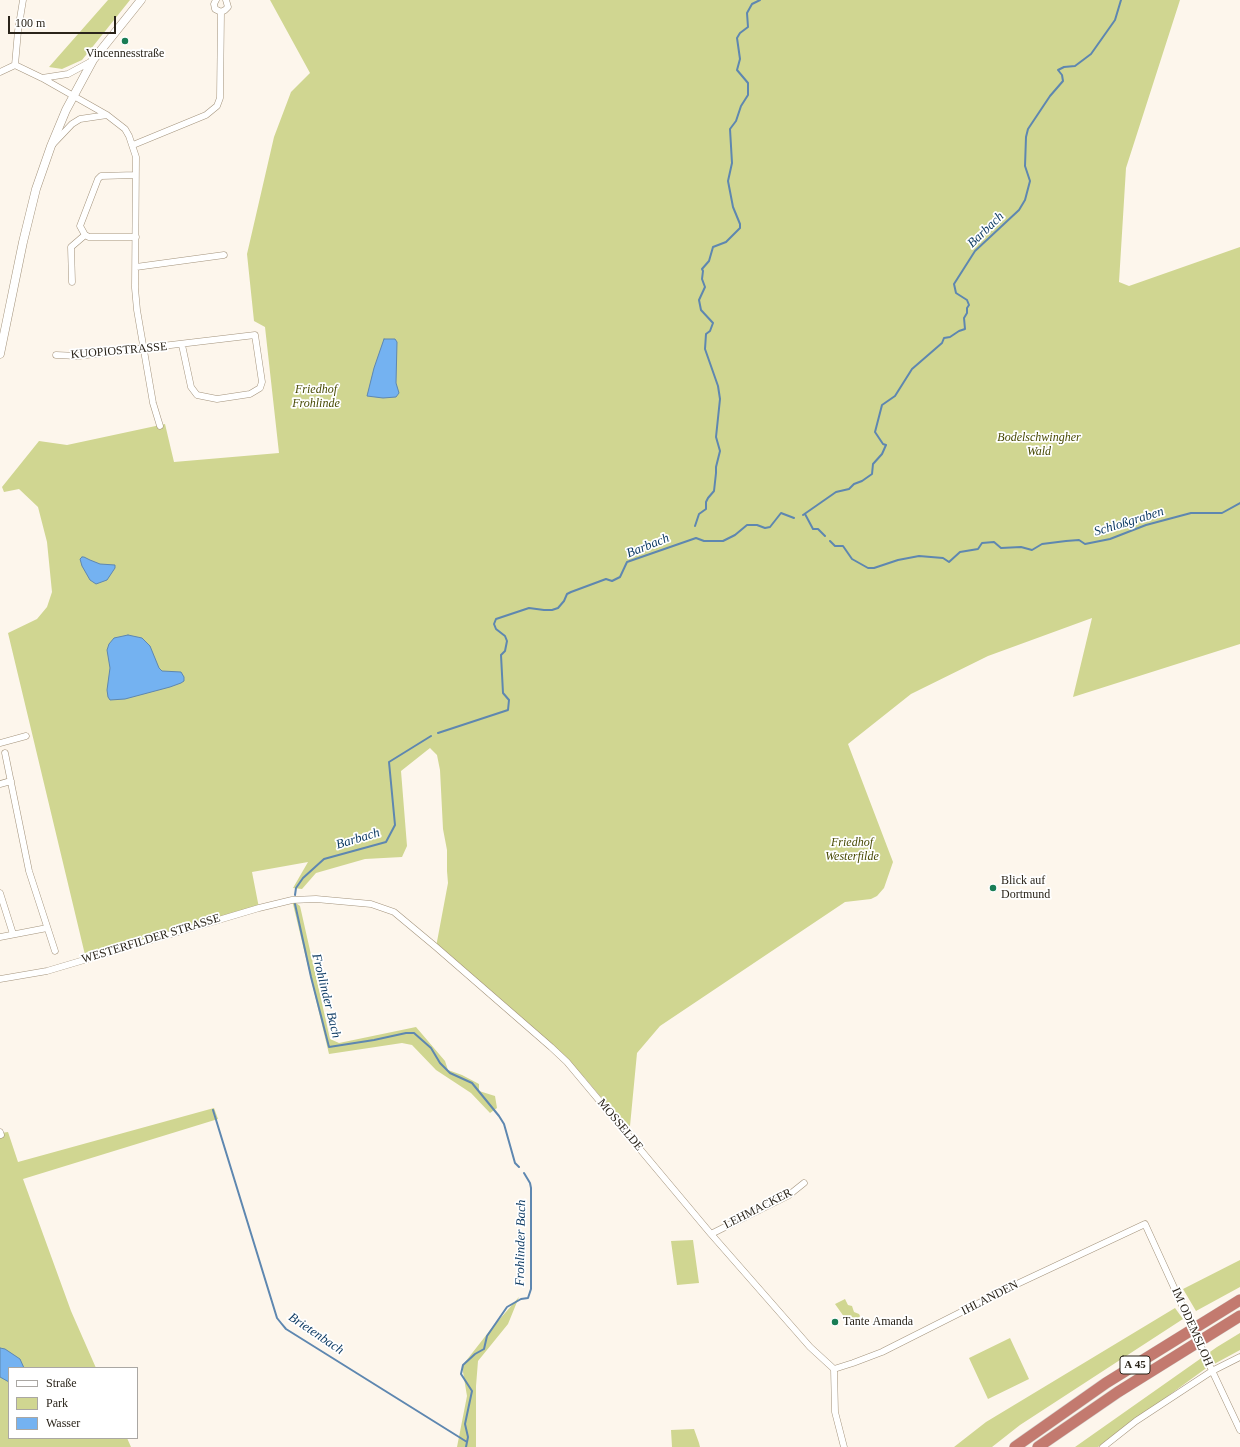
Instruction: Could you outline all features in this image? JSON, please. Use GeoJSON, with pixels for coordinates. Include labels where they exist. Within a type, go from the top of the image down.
{"type":"FeatureCollection","features":[{"type":"Feature","properties":{"kind":"highway","name":"A 45"},"geometry":{"type":"LineString","coordinates":[[1015,1447],[1106,1383],[1240,1300]]}},
{"type":"Feature","properties":{"kind":"highway","name":"A 45"},"geometry":{"type":"LineString","coordinates":[[1038,1447],[1148,1373],[1240,1316]]}},
{"type":"Feature","properties":{"kind":"main road"},"geometry":{"type":"LineString","coordinates":[[0,354],[23,242],[36,189],[51,146],[74,96],[93,60],[141,0]]}},
{"type":"Feature","properties":{"kind":"street"},"geometry":{"type":"LineString","coordinates":[[15,65],[18,30],[23,0]]}},
{"type":"Feature","properties":{"kind":"street"},"geometry":{"type":"LineString","coordinates":[[216,0],[214,4],[215,8],[221,12]]}},
{"type":"Feature","properties":{"kind":"street"},"geometry":{"type":"LineString","coordinates":[[221,12],[228,7],[226,0]]}},
{"type":"Feature","properties":{"kind":"street"},"geometry":{"type":"LineString","coordinates":[[133,145],[206,116],[217,106],[220,98],[221,12]]}},
{"type":"Feature","properties":{"kind":"street"},"geometry":{"type":"LineString","coordinates":[[42,78],[68,74],[93,60]]}},
{"type":"Feature","properties":{"kind":"street"},"geometry":{"type":"LineString","coordinates":[[0,72],[15,65]]}},
{"type":"Feature","properties":{"kind":"street"},"geometry":{"type":"LineString","coordinates":[[15,65],[42,78],[107,115],[125,129],[133,145],[136,158],[137,310],[153,403],[160,426]]}},
{"type":"Feature","properties":{"kind":"street"},"geometry":{"type":"LineString","coordinates":[[51,146],[72,124],[80,119],[107,115]]}},
{"type":"Feature","properties":{"kind":"street"},"geometry":{"type":"LineString","coordinates":[[135,175],[108,174],[101,176],[98,179],[80,226],[84,235],[89,237],[136,237]]}},
{"type":"Feature","properties":{"kind":"street"},"geometry":{"type":"LineString","coordinates":[[72,282],[71,247],[84,235]]}},
{"type":"Feature","properties":{"kind":"street"},"geometry":{"type":"LineString","coordinates":[[136,267],[224,255]]}},
{"type":"Feature","properties":{"kind":"street","name":"KUOPIOSTRASSE"},"geometry":{"type":"LineString","coordinates":[[56,355],[78,356],[182,345],[255,335],[262,382],[260,388],[250,394],[217,399],[197,395],[191,387],[182,345]]}},
{"type":"Feature","properties":{"kind":"street"},"geometry":{"type":"LineString","coordinates":[[0,743],[26,736]]}},
{"type":"Feature","properties":{"kind":"street"},"geometry":{"type":"LineString","coordinates":[[5,753],[29,871],[55,951]]}},
{"type":"Feature","properties":{"kind":"street"},"geometry":{"type":"LineString","coordinates":[[0,784],[11,781]]}},
{"type":"Feature","properties":{"kind":"street"},"geometry":{"type":"LineString","coordinates":[[0,893],[13,934]]}},
{"type":"Feature","properties":{"kind":"street","name":"WESTERFILDER STRASSE"},"geometry":{"type":"LineString","coordinates":[[0,979],[47,971],[259,908],[302,899]]}},
{"type":"Feature","properties":{"kind":"street","name":"MOSSELDE"},"geometry":{"type":"LineString","coordinates":[[302,899],[371,904],[394,912],[551,1047],[567,1062],[711,1234],[810,1347],[834,1369]]}},
{"type":"Feature","properties":{"kind":"street"},"geometry":{"type":"LineString","coordinates":[[0,937],[47,928]]}},
{"type":"Feature","properties":{"kind":"street","name":"LEHMACKER"},"geometry":{"type":"LineString","coordinates":[[711,1234],[789,1195],[804,1183]]}},
{"type":"Feature","properties":{"kind":"street","name":"IM ODEMSLOH"},"geometry":{"type":"LineString","coordinates":[[1146,1224],[1240,1430]]}},
{"type":"Feature","properties":{"kind":"street","name":"IHLANDEN"},"geometry":{"type":"LineString","coordinates":[[834,1369],[882,1352],[1022,1282],[1146,1224]]}},
{"type":"Feature","properties":{"kind":"street"},"geometry":{"type":"LineString","coordinates":[[1103,1447],[1136,1421],[1212,1371],[1240,1357]]}},
{"type":"Feature","properties":{"kind":"street"},"geometry":{"type":"LineString","coordinates":[[834,1369],[835,1412],[844,1447]]}},
{"type":"Feature","properties":{"kind":"green space"},"geometry":{"type":"Polygon","coordinates":[[[108,0],[130,0],[82,60],[62,69],[49,67],[108,0]]]}},
{"type":"Feature","properties":{"kind":"green space"},"geometry":{"type":"Polygon","coordinates":[[[270,0],[1180,0],[1126,168],[1119,282],[1129,286],[1240,247],[1240,644],[1073,697],[1092,618],[988,656],[911,694],[848,744],[893,862],[884,888],[877,896],[871,899],[845,902],[660,1026],[637,1053],[630,1126],[626,1127],[584,1077],[519,1016],[436,947],[448,883],[447,850],[443,829],[440,770],[437,755],[430,748],[401,771],[407,846],[402,857],[365,859],[316,873],[302,889],[293,888],[308,862],[252,872],[259,908],[86,959],[8,633],[37,619],[47,607],[52,592],[47,542],[38,507],[19,489],[4,492],[2,487],[39,441],[67,445],[165,424],[174,462],[279,453],[265,327],[254,321],[247,254],[274,137],[291,92],[310,73],[270,0]]]}},
{"type":"Feature","properties":{"kind":"green space"},"geometry":{"type":"Polygon","coordinates":[[[292,900],[300,906],[330,1039],[339,1043],[416,1027],[445,1061],[448,1070],[462,1075],[479,1084],[479,1091],[495,1096],[497,1108],[490,1113],[471,1093],[436,1070],[412,1045],[402,1043],[329,1054],[292,900]]]}},
{"type":"Feature","properties":{"kind":"green space"},"geometry":{"type":"Polygon","coordinates":[[[214,1108],[218,1119],[23,1179],[71,1311],[96,1367],[8,1367],[8,1439],[127,1439],[131,1447],[0,1447],[0,1133],[8,1132],[18,1162],[214,1108]]]}},
{"type":"Feature","properties":{"kind":"green space"},"geometry":{"type":"Polygon","coordinates":[[[693,1240],[699,1283],[677,1285],[671,1241],[693,1240]]]}},
{"type":"Feature","properties":{"kind":"green space"},"geometry":{"type":"Polygon","coordinates":[[[1240,1260],[1240,1287],[1196,1311],[1183,1289],[1240,1260]]]}},
{"type":"Feature","properties":{"kind":"green space"},"geometry":{"type":"Polygon","coordinates":[[[519,1297],[508,1324],[478,1361],[476,1386],[476,1447],[457,1447],[467,1396],[462,1366],[491,1329],[519,1297]]]}},
{"type":"Feature","properties":{"kind":"green space"},"geometry":{"type":"Polygon","coordinates":[[[845,1299],[848,1305],[852,1306],[854,1312],[860,1316],[856,1322],[847,1321],[835,1304],[845,1299]]]}},
{"type":"Feature","properties":{"kind":"green space"},"geometry":{"type":"Polygon","coordinates":[[[1175,1308],[1183,1319],[1020,1425],[992,1447],[954,1447],[986,1422],[1175,1308]]]}},
{"type":"Feature","properties":{"kind":"green space"},"geometry":{"type":"Polygon","coordinates":[[[1240,1333],[1240,1350],[1205,1369],[1098,1447],[1075,1447],[1217,1347],[1240,1333]]]}},
{"type":"Feature","properties":{"kind":"green space"},"geometry":{"type":"Polygon","coordinates":[[[1010,1338],[1029,1379],[988,1399],[969,1358],[1010,1338]]]}},
{"type":"Feature","properties":{"kind":"green space"},"geometry":{"type":"Polygon","coordinates":[[[694,1429],[700,1447],[672,1447],[671,1430],[694,1429]]]}},
{"type":"Feature","properties":{"kind":"water"},"geometry":{"type":"Polygon","coordinates":[[[384,339],[395,339],[397,342],[396,383],[399,393],[396,397],[383,398],[367,396],[374,368],[384,339]]]}},
{"type":"Feature","properties":{"kind":"water"},"geometry":{"type":"Polygon","coordinates":[[[82,557],[100,564],[115,565],[115,568],[107,580],[96,584],[90,580],[82,566],[80,559],[82,557]]]}},
{"type":"Feature","properties":{"kind":"water"},"geometry":{"type":"Polygon","coordinates":[[[128,635],[142,638],[150,646],[159,668],[162,671],[181,672],[184,677],[184,681],[170,687],[125,699],[110,700],[107,690],[110,668],[107,650],[109,644],[114,638],[128,635]]]}},
{"type":"Feature","properties":{"kind":"water"},"geometry":{"type":"Polygon","coordinates":[[[0,1348],[5,1349],[20,1359],[24,1367],[8,1367],[8,1381],[0,1377],[0,1348]]]}},
{"type":"Feature","properties":{"kind":"waterway"},"geometry":{"type":"LineString","coordinates":[[695,526],[699,514],[706,509],[706,502],[714,491],[716,467],[720,451],[716,437],[720,399],[718,386],[705,349],[706,334],[710,331],[713,323],[701,310],[699,300],[705,287],[702,279],[702,269],[709,261],[713,247],[726,242],[740,228],[740,224],[733,207],[728,181],[732,163],[730,129],[736,121],[741,106],[748,95],[748,83],[737,70],[740,59],[737,38],[740,33],[748,27],[747,13],[752,4],[760,0]]}},
{"type":"Feature","properties":{"kind":"waterway","name":"Barbach"},"geometry":{"type":"LineString","coordinates":[[803,515],[836,492],[849,489],[854,484],[862,481],[872,474],[873,464],[882,454],[886,445],[883,444],[875,432],[882,405],[895,396],[912,369],[942,343],[944,338],[950,337],[965,329],[964,318],[969,305],[967,300],[956,293],[954,284],[975,251],[1019,210],[1025,200],[1030,181],[1025,166],[1026,137],[1028,129],[1050,96],[1063,81],[1062,75],[1058,70],[1064,67],[1075,66],[1091,54],[1115,20],[1121,0]]}},
{"type":"Feature","properties":{"kind":"waterway","name":"Schloßgraben"},"geometry":{"type":"LineString","coordinates":[[830,541],[835,546],[843,546],[852,559],[868,568],[874,568],[898,560],[919,556],[943,558],[949,562],[960,552],[978,549],[982,543],[994,542],[1001,548],[1021,547],[1032,550],[1042,544],[1066,541],[1079,540],[1085,544],[1110,539],[1146,525],[1191,513],[1222,513],[1240,503]]}},
{"type":"Feature","properties":{"kind":"waterway","name":"Barbach"},"geometry":{"type":"LineString","coordinates":[[438,733],[508,710],[509,700],[503,693],[501,655],[505,651],[507,641],[505,636],[496,629],[494,624],[496,619],[529,608],[544,610],[558,608],[564,601],[567,594],[606,579],[612,581],[620,577],[627,562],[696,538],[704,541],[723,541],[735,535],[747,525],[757,525],[765,528],[770,527],[781,513],[794,518]]}},
{"type":"Feature","properties":{"kind":"waterway","name":"Schloßgraben"},"geometry":{"type":"LineString","coordinates":[[805,514],[813,529],[818,529],[825,536]]}},
{"type":"Feature","properties":{"kind":"waterway","name":"Barbach"},"geometry":{"type":"LineString","coordinates":[[295,895],[296,888],[303,878],[324,859],[386,842],[395,825],[389,762],[431,736]]}},
{"type":"Feature","properties":{"kind":"waterway","name":"Frohlinder Bach"},"geometry":{"type":"LineString","coordinates":[[295,904],[311,977],[329,1047],[406,1033],[414,1033],[431,1048],[440,1063],[450,1073],[472,1083],[499,1116],[504,1124],[515,1163],[519,1167]]}},
{"type":"Feature","properties":{"kind":"waterway","name":"Brietenbach"},"geometry":{"type":"LineString","coordinates":[[213,1110],[277,1318],[286,1329],[467,1442]]}},
{"type":"Feature","properties":{"kind":"waterway","name":"Frohlinder Bach"},"geometry":{"type":"LineString","coordinates":[[466,1447],[468,1437],[465,1424],[472,1391],[461,1374],[463,1365],[475,1354],[484,1349],[487,1336],[507,1307],[521,1299],[528,1298],[531,1289],[531,1188],[530,1183],[524,1173]]}},
{"type":"Feature","properties":{"kind":"place","name":"Vincennesstraße"},"geometry":{"type":"Point","coordinates":[125,41]}},
{"type":"Feature","properties":{"kind":"place","name":"Blick auf Dortmund"},"geometry":{"type":"Point","coordinates":[993,888]}},
{"type":"Feature","properties":{"kind":"place","name":"Tante Amanda"},"geometry":{"type":"Point","coordinates":[835,1322]}},
{"type":"Feature","properties":{"kind":"park label","name":"Friedhof Frohlinde"},"geometry":{"type":"Point","coordinates":[316,397]}},
{"type":"Feature","properties":{"kind":"park label","name":"Bodelschwingher Wald"},"geometry":{"type":"Point","coordinates":[1039,445]}},
{"type":"Feature","properties":{"kind":"park label","name":"Friedhof Westerfilde"},"geometry":{"type":"Point","coordinates":[852,850]}}]}
